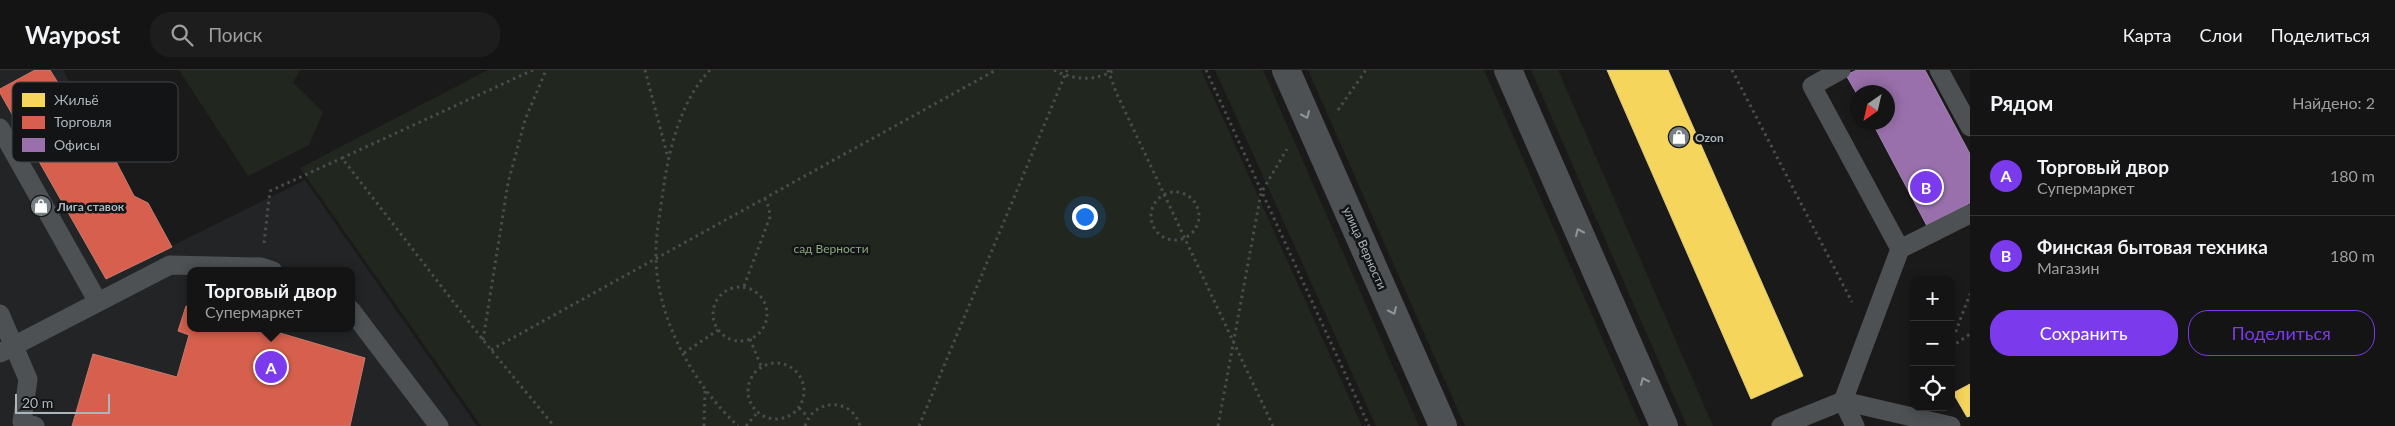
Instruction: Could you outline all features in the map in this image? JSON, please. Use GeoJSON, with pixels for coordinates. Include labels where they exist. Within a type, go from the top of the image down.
{"type":"FeatureCollection","features":[{"type":"Feature","properties":{"kind":"street","name":"улица Верности"},"geometry":{"type":"LineString","coordinates":[[1286,70],[1443,426]]}},
{"type":"Feature","properties":{"kind":"street"},"geometry":{"type":"LineString","coordinates":[[1508,70],[1664,426]]}},
{"type":"Feature","properties":{"kind":"lane"},"geometry":{"type":"LineString","coordinates":[[1841,70],[1812,86],[1900,249]]}},
{"type":"Feature","properties":{"kind":"lane"},"geometry":{"type":"LineString","coordinates":[[1940,70],[1970,127]]}},
{"type":"Feature","properties":{"kind":"lane"},"geometry":{"type":"LineString","coordinates":[[0,128],[12,149]]}},
{"type":"Feature","properties":{"kind":"lane"},"geometry":{"type":"LineString","coordinates":[[19,162],[98,302]]}},
{"type":"Feature","properties":{"kind":"lane"},"geometry":{"type":"LineString","coordinates":[[1855,426],[1842,401],[1900,249],[1970,214]]}},
{"type":"Feature","properties":{"kind":"lane"},"geometry":{"type":"LineString","coordinates":[[7,349],[170,265],[218,267]]}},
{"type":"Feature","properties":{"kind":"lane"},"geometry":{"type":"LineString","coordinates":[[0,314],[7,349],[28,379],[22,422],[35,426]]}},
{"type":"Feature","properties":{"kind":"lane"},"geometry":{"type":"LineString","coordinates":[[355,315],[438,426]]}},
{"type":"Feature","properties":{"kind":"lane"},"geometry":{"type":"LineString","coordinates":[[1781,426],[1842,401],[1951,426]]}},
{"type":"Feature","properties":{"kind":"path"},"geometry":{"type":"LineString","coordinates":[[267,267],[270,191],[533,70]]}},
{"type":"Feature","properties":{"kind":"path"},"geometry":{"type":"LineString","coordinates":[[484,340],[508,183],[525,120],[546,70]]}},
{"type":"Feature","properties":{"kind":"path"},"geometry":{"type":"LineString","coordinates":[[645,70],[668,158]]}},
{"type":"Feature","properties":{"kind":"path"},"geometry":{"type":"LineString","coordinates":[[710,70],[684,109],[668,158],[656,259],[662,298],[671,326],[684,353],[705,390],[738,426]]}},
{"type":"Feature","properties":{"kind":"path"},"geometry":{"type":"LineString","coordinates":[[491,350],[996,70]]}},
{"type":"Feature","properties":{"kind":"path"},"geometry":{"type":"LineString","coordinates":[[1054,70],[1065,75],[1088,78],[1114,70]]}},
{"type":"Feature","properties":{"kind":"path"},"geometry":{"type":"LineString","coordinates":[[919,426],[1067,70]]}},
{"type":"Feature","properties":{"kind":"path"},"geometry":{"type":"LineString","coordinates":[[1206,70],[1369,426]]}},
{"type":"Feature","properties":{"kind":"path"},"geometry":{"type":"LineString","coordinates":[[1332,118],[1366,70]]}},
{"type":"Feature","properties":{"kind":"path"},"geometry":{"type":"LineString","coordinates":[[1732,70],[1868,334]]}},
{"type":"Feature","properties":{"kind":"path"},"geometry":{"type":"LineString","coordinates":[[1109,71],[1116,92],[1273,426]]}},
{"type":"Feature","properties":{"kind":"path"},"geometry":{"type":"LineString","coordinates":[[1218,426],[1232,338],[1261,193],[1288,147]]}},
{"type":"Feature","properties":{"kind":"path"},"geometry":{"type":"LineString","coordinates":[[342,158],[491,350],[554,426]]}},
{"type":"Feature","properties":{"kind":"path"},"geometry":{"type":"LineString","coordinates":[[1171,192],[1186,195],[1197,206],[1198,222],[1190,235],[1184,239],[1169,240],[1157,232],[1151,220],[1153,205],[1164,195],[1171,192]]}},
{"type":"Feature","properties":{"kind":"path"},"geometry":{"type":"LineString","coordinates":[[744,286],[770,217],[765,199]]}},
{"type":"Feature","properties":{"kind":"path"},"geometry":{"type":"LineString","coordinates":[[744,286],[754,289],[761,296],[768,312],[763,329],[750,339],[732,340],[718,330],[712,313],[714,303],[719,295],[727,289],[744,286]]}},
{"type":"Feature","properties":{"kind":"path"},"geometry":{"type":"LineString","coordinates":[[1955,335],[1970,294]]}},
{"type":"Feature","properties":{"kind":"path"},"geometry":{"type":"LineString","coordinates":[[684,353],[718,330]]}},
{"type":"Feature","properties":{"kind":"path"},"geometry":{"type":"LineString","coordinates":[[1955,343],[1970,334]]}},
{"type":"Feature","properties":{"kind":"path"},"geometry":{"type":"LineString","coordinates":[[750,339],[761,366]]}},
{"type":"Feature","properties":{"kind":"path"},"geometry":{"type":"LineString","coordinates":[[778,362],[786,364],[800,375],[804,391],[799,408],[784,418],[766,418],[751,406],[747,389],[749,380],[761,366],[778,362]]}},
{"type":"Feature","properties":{"kind":"path"},"geometry":{"type":"LineString","coordinates":[[704,426],[705,390]]}},
{"type":"Feature","properties":{"kind":"path"},"geometry":{"type":"LineString","coordinates":[[805,426],[808,417],[821,406],[838,404],[853,413],[860,426]]}},
{"type":"Feature","properties":{"kind":"path"},"geometry":{"type":"LineString","coordinates":[[799,408],[808,417]]}},
{"type":"Feature","properties":{"kind":"path"},"geometry":{"type":"LineString","coordinates":[[746,426],[758,413]]}},
{"type":"Feature","properties":{"kind":"shaded area"},"geometry":{"type":"Polygon","coordinates":[[[0,70],[63,70],[70,82],[12,82],[12,162],[115,162],[134,196],[148,203],[172,246],[305,180],[477,426],[0,426],[0,70]]]}},
{"type":"Feature","properties":{"kind":"green space"},"geometry":{"type":"Polygon","coordinates":[[[179,70],[300,70],[293,83],[323,112],[309,145],[248,176],[179,70]]]}},
{"type":"Feature","properties":{"kind":"green space","name":"сад Верности"},"geometry":{"type":"Polygon","coordinates":[[[488,70],[1201,70],[1362,426],[481,426],[300,168],[488,70]]]}},
{"type":"Feature","properties":{"kind":"green space"},"geometry":{"type":"Polygon","coordinates":[[[1215,70],[1263,70],[1419,426],[1376,426],[1215,70]]]}},
{"type":"Feature","properties":{"kind":"green space"},"geometry":{"type":"Polygon","coordinates":[[[1308,70],[1484,70],[1641,426],[1465,426],[1308,70]]]}},
{"type":"Feature","properties":{"kind":"green space"},"geometry":{"type":"Polygon","coordinates":[[[1531,70],[1558,70],[1713,426],[1687,426],[1531,70]]]}},
{"type":"Feature","properties":{"kind":"building: Жильё"},"geometry":{"type":"Polygon","coordinates":[[[1607,70],[1668,70],[1803,376],[1751,399],[1607,70]]]}},
{"type":"Feature","properties":{"kind":"building: Жильё"},"geometry":{"type":"Polygon","coordinates":[[[1970,384],[1970,416],[1967,417],[1955,396],[1955,392],[1970,384]]]}},
{"type":"Feature","properties":{"kind":"building: Торговля"},"geometry":{"type":"Polygon","coordinates":[[[35,70],[50,70],[58,82],[13,82],[35,70]]]}},
{"type":"Feature","properties":{"kind":"building: Торговля"},"geometry":{"type":"Polygon","coordinates":[[[12,82],[12,114],[0,93],[0,89],[12,82]]]}},
{"type":"Feature","properties":{"kind":"building: Торговля"},"geometry":{"type":"Polygon","coordinates":[[[39,162],[116,162],[134,196],[148,203],[172,247],[106,279],[39,162]]]}},
{"type":"Feature","properties":{"kind":"building: Торговля"},"geometry":{"type":"Polygon","coordinates":[[[186,306],[187,332],[277,332],[365,358],[350,426],[72,426],[93,354],[177,377],[189,335],[178,331],[186,306]]]}},
{"type":"Feature","properties":{"kind":"building: Офисы"},"geometry":{"type":"Polygon","coordinates":[[[1857,70],[1925,70],[1970,154],[1970,203],[1927,226],[1876,130],[1895,130],[1895,85],[1852,85],[1846,75],[1857,70]]]}},
{"type":"Feature","properties":{"kind":"place","name":"Ozon"},"geometry":{"type":"Point","coordinates":[1679,137]}},
{"type":"Feature","properties":{"kind":"place","name":"Финская бытовая техника"},"geometry":{"type":"Point","coordinates":[1926,187]}},
{"type":"Feature","properties":{"kind":"place","name":"Лига ставок"},"geometry":{"type":"Point","coordinates":[41,206]}},
{"type":"Feature","properties":{"kind":"place","name":"Торговый двор"},"geometry":{"type":"Point","coordinates":[271,367]}}]}
